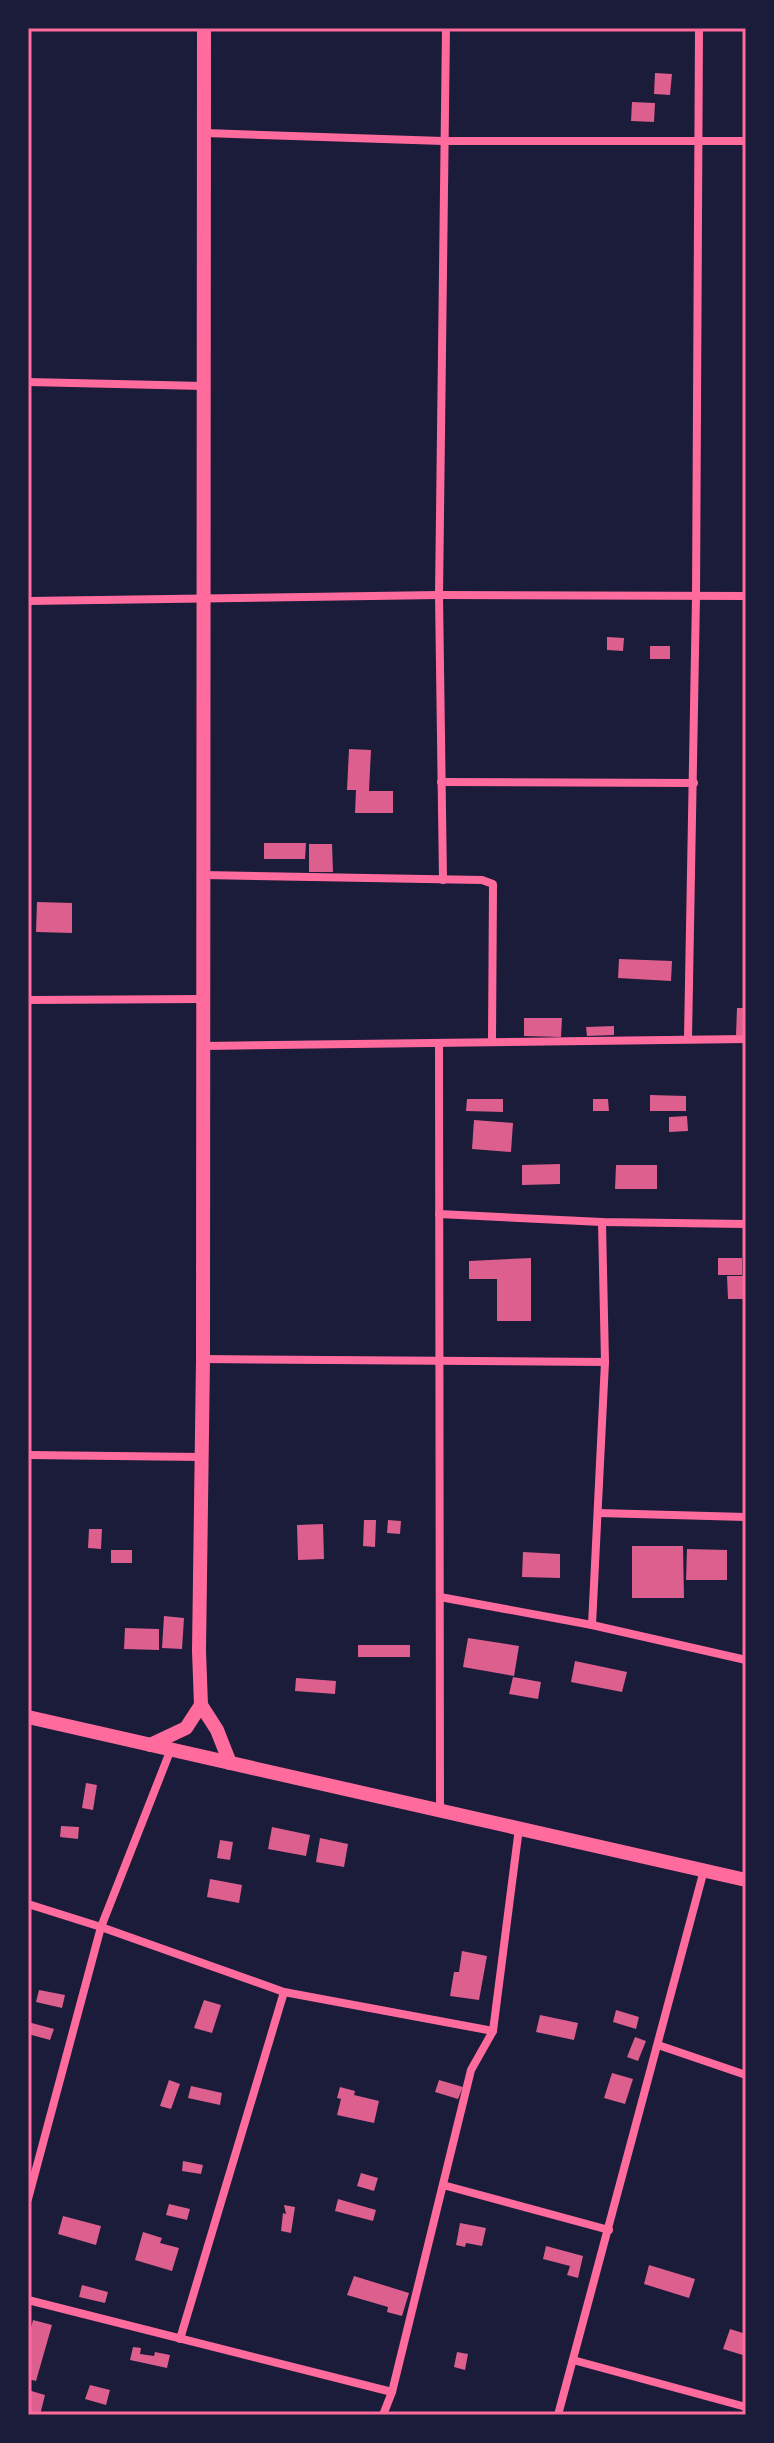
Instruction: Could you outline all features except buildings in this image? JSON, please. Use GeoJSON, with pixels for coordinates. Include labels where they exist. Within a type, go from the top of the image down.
{"type":"FeatureCollection","features":[{"type":"Feature","properties":{"kind":"street"},"geometry":{"type":"LineString","coordinates":[[204,28],[203,1359],[199,1651],[201,1705],[217,1730],[230,1763]]}},
{"type":"Feature","properties":{"kind":"street"},"geometry":{"type":"LineString","coordinates":[[443,880],[439,595],[446,28]]}},
{"type":"Feature","properties":{"kind":"street"},"geometry":{"type":"LineString","coordinates":[[688,1038],[694,783],[699,28]]}},
{"type":"Feature","properties":{"kind":"street"},"geometry":{"type":"LineString","coordinates":[[205,133],[443,141],[746,141]]}},
{"type":"Feature","properties":{"kind":"street"},"geometry":{"type":"LineString","coordinates":[[28,382],[204,386]]}},
{"type":"Feature","properties":{"kind":"street"},"geometry":{"type":"LineString","coordinates":[[28,601],[439,595],[746,596]]}},
{"type":"Feature","properties":{"kind":"street"},"geometry":{"type":"LineString","coordinates":[[441,782],[694,783]]}},
{"type":"Feature","properties":{"kind":"street"},"geometry":{"type":"LineString","coordinates":[[203,875],[482,880],[493,884],[492,1041]]}},
{"type":"Feature","properties":{"kind":"street"},"geometry":{"type":"LineString","coordinates":[[28,1000],[203,999]]}},
{"type":"Feature","properties":{"kind":"street"},"geometry":{"type":"LineString","coordinates":[[203,1046],[746,1039]]}},
{"type":"Feature","properties":{"kind":"street"},"geometry":{"type":"LineString","coordinates":[[439,1043],[440,1810]]}},
{"type":"Feature","properties":{"kind":"street"},"geometry":{"type":"LineString","coordinates":[[439,1214],[602,1222],[746,1224]]}},
{"type":"Feature","properties":{"kind":"street"},"geometry":{"type":"LineString","coordinates":[[592,1625],[605,1362],[602,1222]]}},
{"type":"Feature","properties":{"kind":"street"},"geometry":{"type":"LineString","coordinates":[[203,1359],[605,1362]]}},
{"type":"Feature","properties":{"kind":"street"},"geometry":{"type":"LineString","coordinates":[[28,1455],[201,1457]]}},
{"type":"Feature","properties":{"kind":"street"},"geometry":{"type":"LineString","coordinates":[[598,1513],[746,1517]]}},
{"type":"Feature","properties":{"kind":"street"},"geometry":{"type":"LineString","coordinates":[[440,1597],[592,1625],[746,1660]]}},
{"type":"Feature","properties":{"kind":"street"},"geometry":{"type":"LineString","coordinates":[[150,1745],[186,1728],[201,1705]]}},
{"type":"Feature","properties":{"kind":"street"},"geometry":{"type":"LineString","coordinates":[[28,1717],[746,1880]]}},
{"type":"Feature","properties":{"kind":"street"},"geometry":{"type":"LineString","coordinates":[[28,2199],[101,1927],[171,1749]]}},
{"type":"Feature","properties":{"kind":"street"},"geometry":{"type":"LineString","coordinates":[[383,2415],[392,2392],[471,2070],[493,2031],[519,1828]]}},
{"type":"Feature","properties":{"kind":"street"},"geometry":{"type":"LineString","coordinates":[[558,2415],[704,1870]]}},
{"type":"Feature","properties":{"kind":"street"},"geometry":{"type":"LineString","coordinates":[[28,1904],[284,1992],[493,2031]]}},
{"type":"Feature","properties":{"kind":"street"},"geometry":{"type":"LineString","coordinates":[[180,2339],[284,1992]]}},
{"type":"Feature","properties":{"kind":"street"},"geometry":{"type":"LineString","coordinates":[[658,2045],[746,2075]]}},
{"type":"Feature","properties":{"kind":"street"},"geometry":{"type":"LineString","coordinates":[[443,2185],[609,2230]]}},
{"type":"Feature","properties":{"kind":"street"},"geometry":{"type":"LineString","coordinates":[[28,2300],[392,2392]]}},
{"type":"Feature","properties":{"kind":"street"},"geometry":{"type":"LineString","coordinates":[[573,2360],[746,2407]]}}]}
